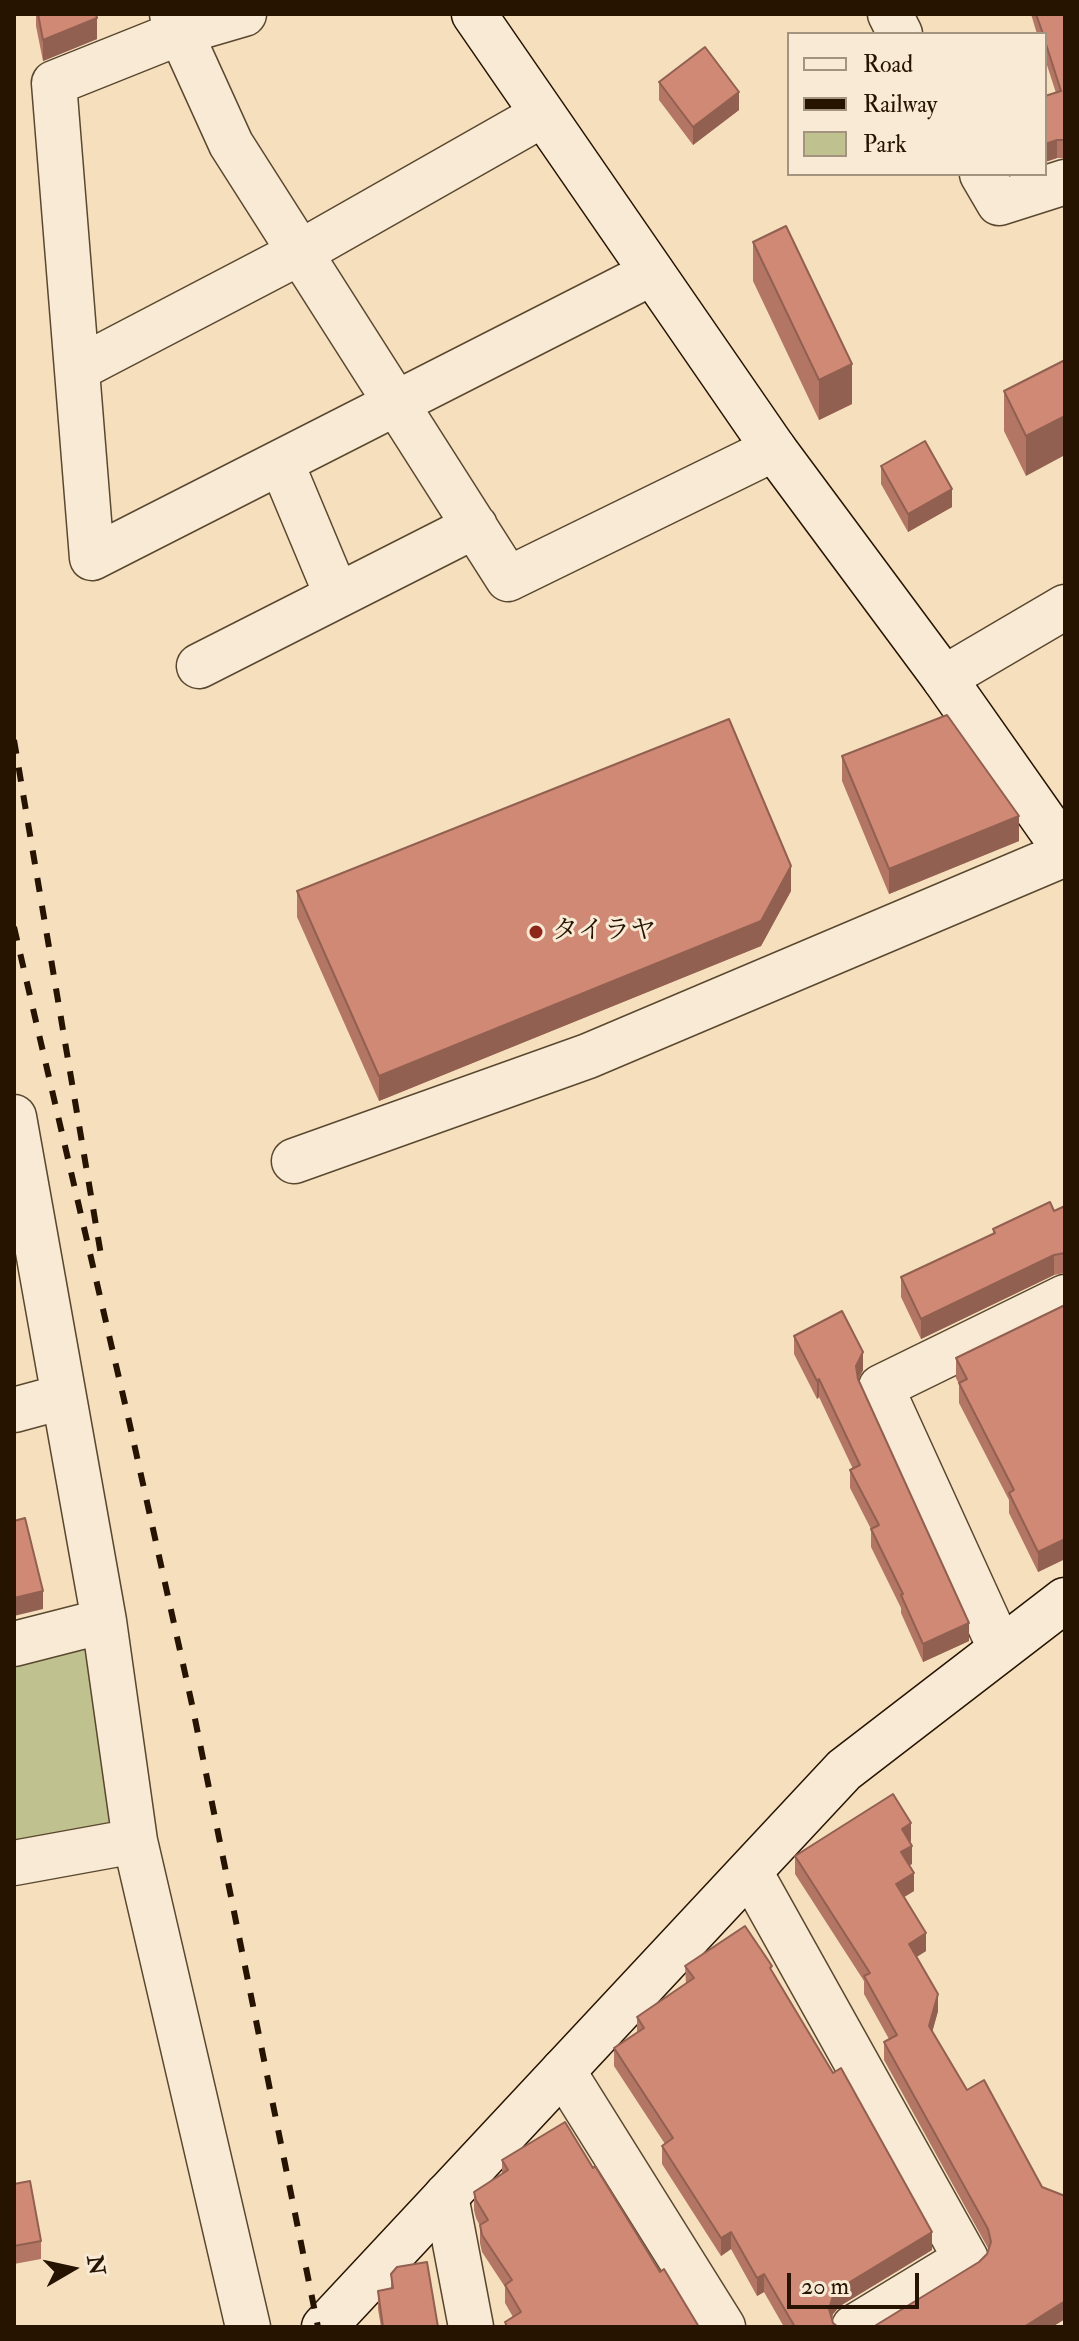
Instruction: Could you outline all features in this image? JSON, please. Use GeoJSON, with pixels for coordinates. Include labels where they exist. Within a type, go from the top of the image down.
{"type":"FeatureCollection","features":[{"type":"Feature","properties":{"kind":"street"},"geometry":{"type":"LineString","coordinates":[[244,14],[176,24],[54,83],[92,558],[652,273]]}},
{"type":"Feature","properties":{"kind":"street"},"geometry":{"type":"LineString","coordinates":[[890,14],[899,32]]}},
{"type":"Feature","properties":{"kind":"street"},"geometry":{"type":"LineString","coordinates":[[294,1161],[588,1056],[1065,852],[944,678],[774,449],[542,115],[486,17]]}},
{"type":"Feature","properties":{"kind":"street"},"geometry":{"type":"LineString","coordinates":[[176,24],[231,144],[508,579],[774,449]]}},
{"type":"Feature","properties":{"kind":"street"},"geometry":{"type":"LineString","coordinates":[[77,369],[299,253],[542,115]]}},
{"type":"Feature","properties":{"kind":"street"},"geometry":{"type":"LineString","coordinates":[[983,176],[999,203],[1065,182]]}},
{"type":"Feature","properties":{"kind":"street"},"geometry":{"type":"LineString","coordinates":[[281,462],[337,596]]}},
{"type":"Feature","properties":{"kind":"street"},"geometry":{"type":"LineString","coordinates":[[199,666],[475,526]]}},
{"type":"Feature","properties":{"kind":"street"},"geometry":{"type":"LineString","coordinates":[[944,678],[1065,607]]}},
{"type":"Feature","properties":{"kind":"street"},"geometry":{"type":"LineString","coordinates":[[14,1117],[104,1621],[135,1841],[248,2327]]}},
{"type":"Feature","properties":{"kind":"street"},"geometry":{"type":"LineString","coordinates":[[1000,1648],[881,1387],[1065,1297]]}},
{"type":"Feature","properties":{"kind":"street"},"geometry":{"type":"LineString","coordinates":[[14,1410],[62,1397]]}},
{"type":"Feature","properties":{"kind":"street"},"geometry":{"type":"LineString","coordinates":[[324,2327],[844,1770],[1065,1600]]}},
{"type":"Feature","properties":{"kind":"street"},"geometry":{"type":"LineString","coordinates":[[14,1644],[104,1621]]}},
{"type":"Feature","properties":{"kind":"street"},"geometry":{"type":"LineString","coordinates":[[14,1863],[135,1841]]}},
{"type":"Feature","properties":{"kind":"street"},"geometry":{"type":"LineString","coordinates":[[750,1872],[966,2259],[854,2327]]}},
{"type":"Feature","properties":{"kind":"street"},"geometry":{"type":"LineString","coordinates":[[563,2071],[723,2327]]}},
{"type":"Feature","properties":{"kind":"street"},"geometry":{"type":"LineString","coordinates":[[446,2196],[471,2327]]}},
{"type":"Feature","properties":{"kind":"green space"},"geometry":{"type":"Polygon","coordinates":[[[93,1638],[119,1826],[14,1846],[14,1658],[93,1638]]]}},
{"type":"Feature","properties":{"kind":"building"},"geometry":{"type":"Polygon","coordinates":[[[38,14],[96,14],[97,18],[43,40],[38,14]]]}},
{"type":"Feature","properties":{"kind":"building"},"geometry":{"type":"Polygon","coordinates":[[[1036,14],[1065,14],[1065,140],[1047,143],[1047,95],[1061,91],[1047,47],[1047,32],[1042,32],[1036,14]]]}},
{"type":"Feature","properties":{"kind":"building"},"geometry":{"type":"Polygon","coordinates":[[[705,47],[739,92],[693,127],[659,82],[705,47]]]}},
{"type":"Feature","properties":{"kind":"building"},"geometry":{"type":"Polygon","coordinates":[[[786,226],[852,364],[819,380],[753,242],[786,226]]]}},
{"type":"Feature","properties":{"kind":"building"},"geometry":{"type":"Polygon","coordinates":[[[1065,360],[1065,416],[1026,436],[1004,391],[1065,360]]]}},
{"type":"Feature","properties":{"kind":"building"},"geometry":{"type":"Polygon","coordinates":[[[925,441],[952,489],[908,514],[881,466],[925,441]]]}},
{"type":"Feature","properties":{"kind":"building"},"geometry":{"type":"Polygon","coordinates":[[[947,715],[1019,816],[889,869],[842,756],[947,715]]]}},
{"type":"Feature","properties":{"kind":"building","name":"タイラヤ"},"geometry":{"type":"Polygon","coordinates":[[[729,719],[791,866],[761,921],[379,1076],[297,891],[729,719]]]}},
{"type":"Feature","properties":{"kind":"building"},"geometry":{"type":"Polygon","coordinates":[[[1050,1202],[1054,1211],[1065,1206],[1065,1253],[1054,1255],[921,1319],[901,1277],[995,1233],[993,1229],[1050,1202]]]}},
{"type":"Feature","properties":{"kind":"building"},"geometry":{"type":"Polygon","coordinates":[[[1065,1305],[1065,1539],[1038,1552],[1009,1493],[1014,1490],[959,1383],[967,1379],[956,1358],[1065,1305]]]}},
{"type":"Feature","properties":{"kind":"building"},"geometry":{"type":"Polygon","coordinates":[[[842,1311],[863,1352],[856,1366],[858,1379],[969,1623],[923,1644],[871,1529],[879,1525],[850,1470],[860,1465],[819,1379],[817,1381],[794,1336],[842,1311]]]}},
{"type":"Feature","properties":{"kind":"building"},"geometry":{"type":"Polygon","coordinates":[[[25,1518],[43,1591],[14,1598],[14,1521],[25,1518]]]}},
{"type":"Feature","properties":{"kind":"building"},"geometry":{"type":"Polygon","coordinates":[[[893,1794],[911,1823],[902,1829],[912,1846],[901,1852],[914,1873],[896,1884],[926,1933],[909,1944],[938,1994],[929,2026],[967,2090],[984,2080],[1042,2187],[1065,2196],[1065,2301],[1024,2327],[873,2327],[979,2262],[987,2254],[991,2242],[988,2229],[884,2042],[897,2035],[864,1976],[870,1973],[795,1856],[893,1794]]]}},
{"type":"Feature","properties":{"kind":"building"},"geometry":{"type":"Polygon","coordinates":[[[745,1926],[772,1966],[770,1968],[833,2073],[841,2068],[932,2232],[840,2288],[833,2296],[829,2309],[833,2323],[838,2327],[795,2327],[764,2274],[757,2278],[731,2232],[721,2238],[662,2146],[673,2138],[614,2048],[644,2028],[637,2017],[694,1978],[685,1966],[745,1926]]]}},
{"type":"Feature","properties":{"kind":"building"},"geometry":{"type":"Polygon","coordinates":[[[565,2122],[660,2272],[664,2269],[699,2327],[507,2327],[505,2322],[521,2312],[505,2285],[512,2280],[482,2235],[480,2225],[488,2220],[474,2192],[508,2170],[502,2160],[565,2122]]]}},
{"type":"Feature","properties":{"kind":"building"},"geometry":{"type":"Polygon","coordinates":[[[30,2181],[41,2241],[14,2246],[14,2184],[30,2181]]]}},
{"type":"Feature","properties":{"kind":"building"},"geometry":{"type":"Polygon","coordinates":[[[427,2262],[438,2327],[383,2327],[378,2291],[393,2288],[391,2274],[397,2267],[427,2262]]]}},
{"type":"Feature","properties":{"kind":"railway"},"geometry":{"type":"LineString","coordinates":[[14,740],[101,1255]]}},
{"type":"Feature","properties":{"kind":"railway"},"geometry":{"type":"LineString","coordinates":[[14,927],[193,1709],[318,2327]]}},
{"type":"Feature","properties":{"kind":"place","name":"タイラヤ"},"geometry":{"type":"Point","coordinates":[536,932]}}]}
